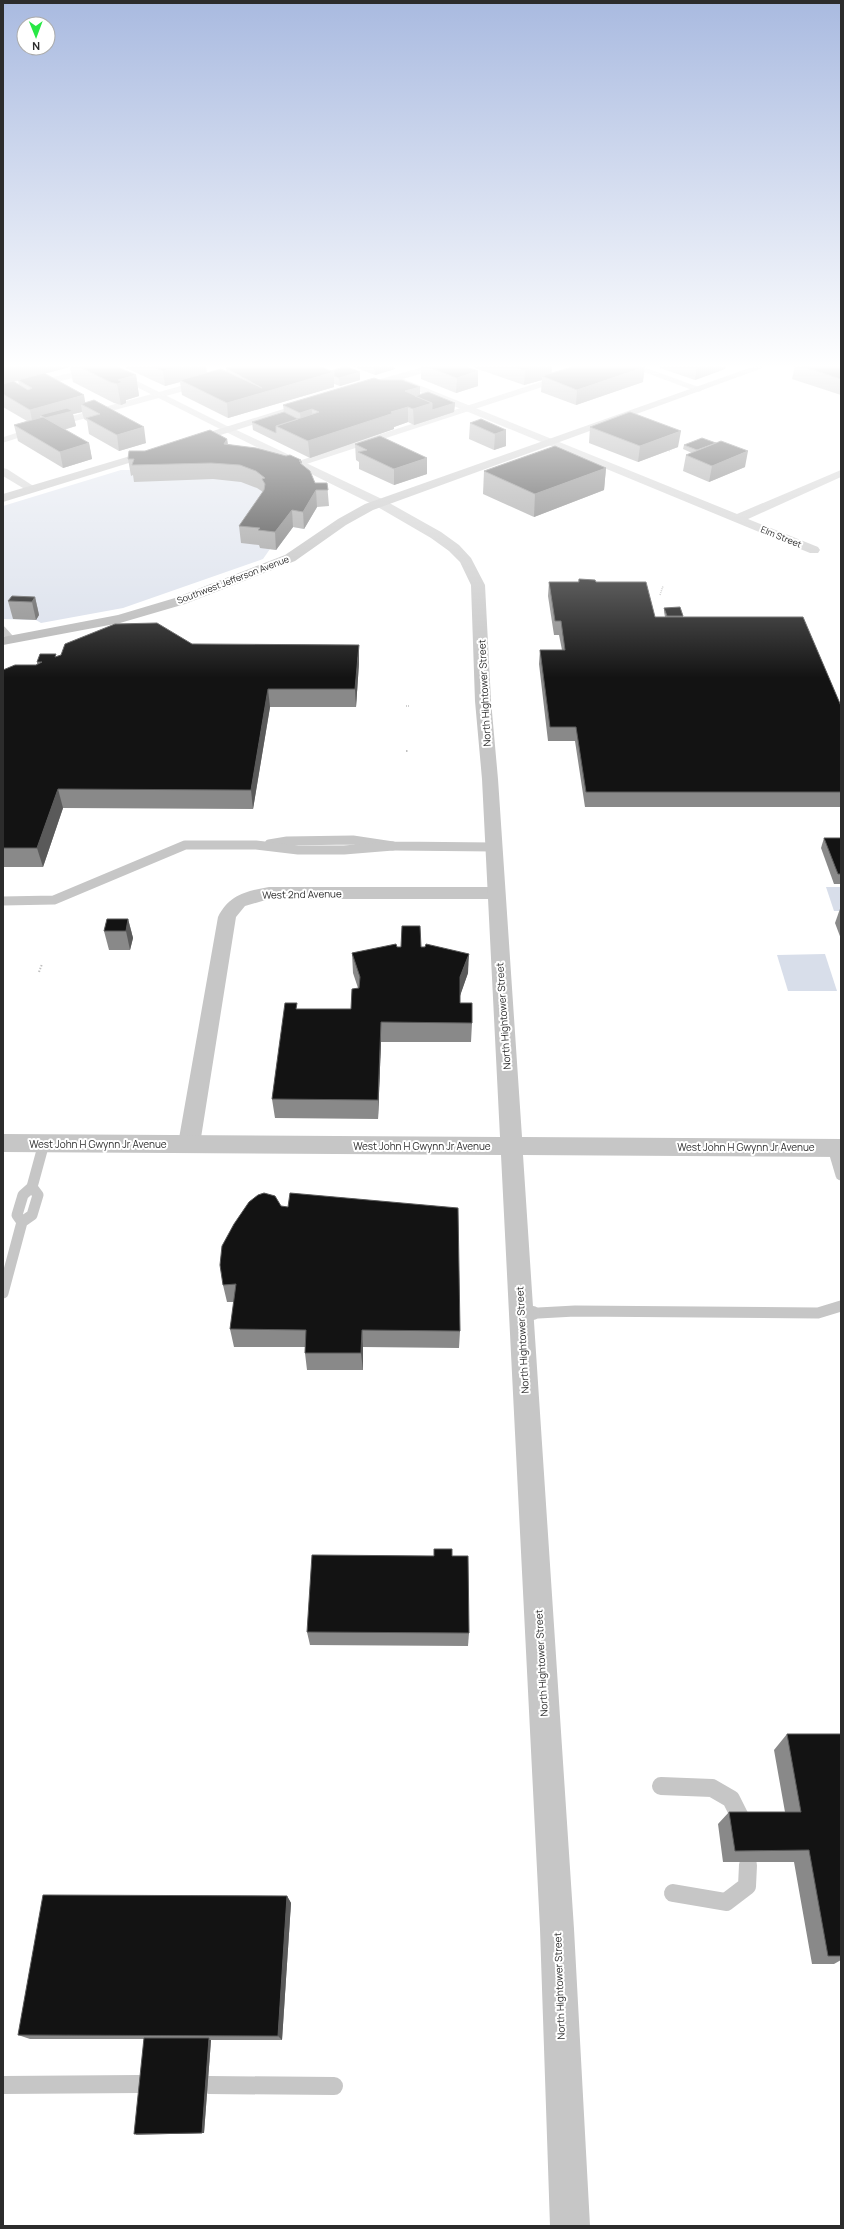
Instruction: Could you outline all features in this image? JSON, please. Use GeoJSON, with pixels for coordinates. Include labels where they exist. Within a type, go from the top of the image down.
{"type":"FeatureCollection","features":[{"type":"Feature","properties":{"kind":"main road"},"geometry":{"type":"LineString","coordinates":[[3,498],[95,470]]}},
{"type":"Feature","properties":{"kind":"main road","name":"Southwest Jefferson Avenue"},"geometry":{"type":"LineString","coordinates":[[6,637],[120,619],[180,601],[290,558],[356,514],[380,503],[473,470]]}},
{"type":"Feature","properties":{"kind":"street","name":"North Hightower Street"},"geometry":{"type":"LineString","coordinates":[[314,470],[380,503],[450,545],[466,561],[477,581],[483,701],[494,846],[510,1146],[557,1929],[570,2226]]}},
{"type":"Feature","properties":{"kind":"street","name":"Elm Street"},"geometry":{"type":"LineString","coordinates":[[619,470],[814,550]]}},
{"type":"Feature","properties":{"kind":"street"},"geometry":{"type":"LineString","coordinates":[[3,471],[32,489]]}},
{"type":"Feature","properties":{"kind":"street"},"geometry":{"type":"LineString","coordinates":[[737,519],[841,473]]}},
{"type":"Feature","properties":{"kind":"street","name":"West 2nd Avenue"},"geometry":{"type":"LineString","coordinates":[[189,1144],[227,917],[237,902],[250,896],[269,893],[496,893]]}},
{"type":"Feature","properties":{"kind":"street","name":"West John H Gwynn Jr Avenue"},"geometry":{"type":"LineString","coordinates":[[3,1143],[795,1146],[837,1148]]}},
{"type":"Feature","properties":{"kind":"lane"},"geometry":{"type":"LineString","coordinates":[[3,901],[54,900],[185,845],[256,845],[298,850],[344,850],[393,846],[494,846]]}},
{"type":"Feature","properties":{"kind":"lane"},"geometry":{"type":"LineString","coordinates":[[3,1293],[22,1222],[32,1215],[38,1195],[32,1187],[44,1143]]}},
{"type":"Feature","properties":{"kind":"lane"},"geometry":{"type":"LineString","coordinates":[[837,1148],[841,1175]]}},
{"type":"Feature","properties":{"kind":"lane"},"geometry":{"type":"LineString","coordinates":[[520,1314],[576,1311],[818,1313],[841,1306]]}},
{"type":"Feature","properties":{"kind":"lane"},"geometry":{"type":"LineString","coordinates":[[661,1786],[712,1788],[731,1799],[742,1821]]}},
{"type":"Feature","properties":{"kind":"lane"},"geometry":{"type":"LineString","coordinates":[[673,1893],[726,1902],[747,1886],[748,1865]]}},
{"type":"Feature","properties":{"kind":"lane"},"geometry":{"type":"LineString","coordinates":[[3,2085],[139,2084]]}},
{"type":"Feature","properties":{"kind":"lane"},"geometry":{"type":"LineString","coordinates":[[209,2085],[334,2086]]}},
{"type":"Feature","properties":{"kind":"path"},"geometry":{"type":"LineString","coordinates":[[660,596],[663,586]]}},
{"type":"Feature","properties":{"kind":"path"},"geometry":{"type":"LineString","coordinates":[[39,972],[42,964]]}},
{"type":"Feature","properties":{"kind":"shaded area"},"geometry":{"type":"Polygon","coordinates":[[[121,470],[253,470],[317,507],[304,529],[293,527],[276,550],[270,549],[263,559],[123,608],[41,623],[36,620],[3,619],[3,506],[121,470]]]}},
{"type":"Feature","properties":{"kind":"shaded area"},"geometry":{"type":"Polygon","coordinates":[[[826,887],[841,887],[841,911],[834,911],[826,887]]]}},
{"type":"Feature","properties":{"kind":"shaded area"},"geometry":{"type":"Polygon","coordinates":[[[825,954],[837,991],[788,991],[777,955],[825,954]]]}},
{"type":"Feature","properties":{"kind":"building"},"geometry":{"type":"Polygon","coordinates":[[[253,470],[309,470],[315,483],[327,483],[328,490],[316,490],[303,512],[292,510],[275,532],[258,530],[260,528],[239,526],[264,490],[265,484],[262,479],[265,478],[253,470]]]}},
{"type":"Feature","properties":{"kind":"building"},"geometry":{"type":"Polygon","coordinates":[[[487,470],[600,470],[535,494],[484,471],[487,470]]]}},
{"type":"Feature","properties":{"kind":"building"},"geometry":{"type":"Polygon","coordinates":[[[579,579],[595,580],[596,582],[646,582],[655,617],[803,617],[841,706],[841,792],[586,792],[576,727],[550,727],[540,650],[565,650],[561,621],[555,621],[549,582],[579,582],[579,579]]]}},
{"type":"Feature","properties":{"kind":"building"},"geometry":{"type":"Polygon","coordinates":[[[12,596],[35,597],[32,602],[8,601],[12,596]]]}},
{"type":"Feature","properties":{"kind":"building"},"geometry":{"type":"Polygon","coordinates":[[[680,607],[683,616],[667,616],[664,608],[680,607]]]}},
{"type":"Feature","properties":{"kind":"building"},"geometry":{"type":"Polygon","coordinates":[[[157,623],[192,644],[359,645],[355,689],[268,689],[251,790],[58,789],[37,848],[3,848],[3,670],[15,665],[36,665],[42,662],[37,662],[40,654],[56,654],[55,657],[61,655],[65,644],[115,624],[157,623]]]}},
{"type":"Feature","properties":{"kind":"building"},"geometry":{"type":"Polygon","coordinates":[[[824,838],[841,838],[841,874],[838,874],[824,838]]]}},
{"type":"Feature","properties":{"kind":"building"},"geometry":{"type":"Polygon","coordinates":[[[107,919],[128,919],[126,931],[104,931],[107,919]]]}},
{"type":"Feature","properties":{"kind":"building"},"geometry":{"type":"Polygon","coordinates":[[[402,926],[420,926],[421,947],[425,947],[426,944],[469,954],[460,977],[460,1003],[472,1003],[472,1023],[381,1022],[378,1100],[272,1099],[285,1003],[297,1003],[296,1009],[351,1009],[352,989],[359,988],[360,977],[352,953],[396,944],[397,947],[401,947],[402,926]]]}},
{"type":"Feature","properties":{"kind":"building"},"geometry":{"type":"Polygon","coordinates":[[[264,1193],[275,1196],[281,1206],[288,1207],[290,1193],[458,1208],[460,1331],[362,1330],[361,1353],[305,1353],[306,1330],[230,1329],[236,1284],[223,1285],[220,1265],[222,1246],[234,1224],[249,1202],[258,1195],[264,1193]]]}},
{"type":"Feature","properties":{"kind":"building"},"geometry":{"type":"Polygon","coordinates":[[[434,1549],[452,1549],[452,1556],[468,1556],[469,1633],[307,1632],[312,1555],[434,1556],[434,1549]]]}},
{"type":"Feature","properties":{"kind":"building"},"geometry":{"type":"Polygon","coordinates":[[[787,1734],[841,1734],[841,1956],[828,1956],[809,1850],[735,1851],[729,1812],[801,1812],[787,1734]]]}},
{"type":"Feature","properties":{"kind":"building"},"geometry":{"type":"Polygon","coordinates":[[[43,1895],[287,1896],[278,2036],[18,2035],[43,1895]]]}},
{"type":"Feature","properties":{"kind":"building"},"geometry":{"type":"Polygon","coordinates":[[[144,2038],[209,2038],[202,2133],[134,2134],[144,2038]]]}}]}
